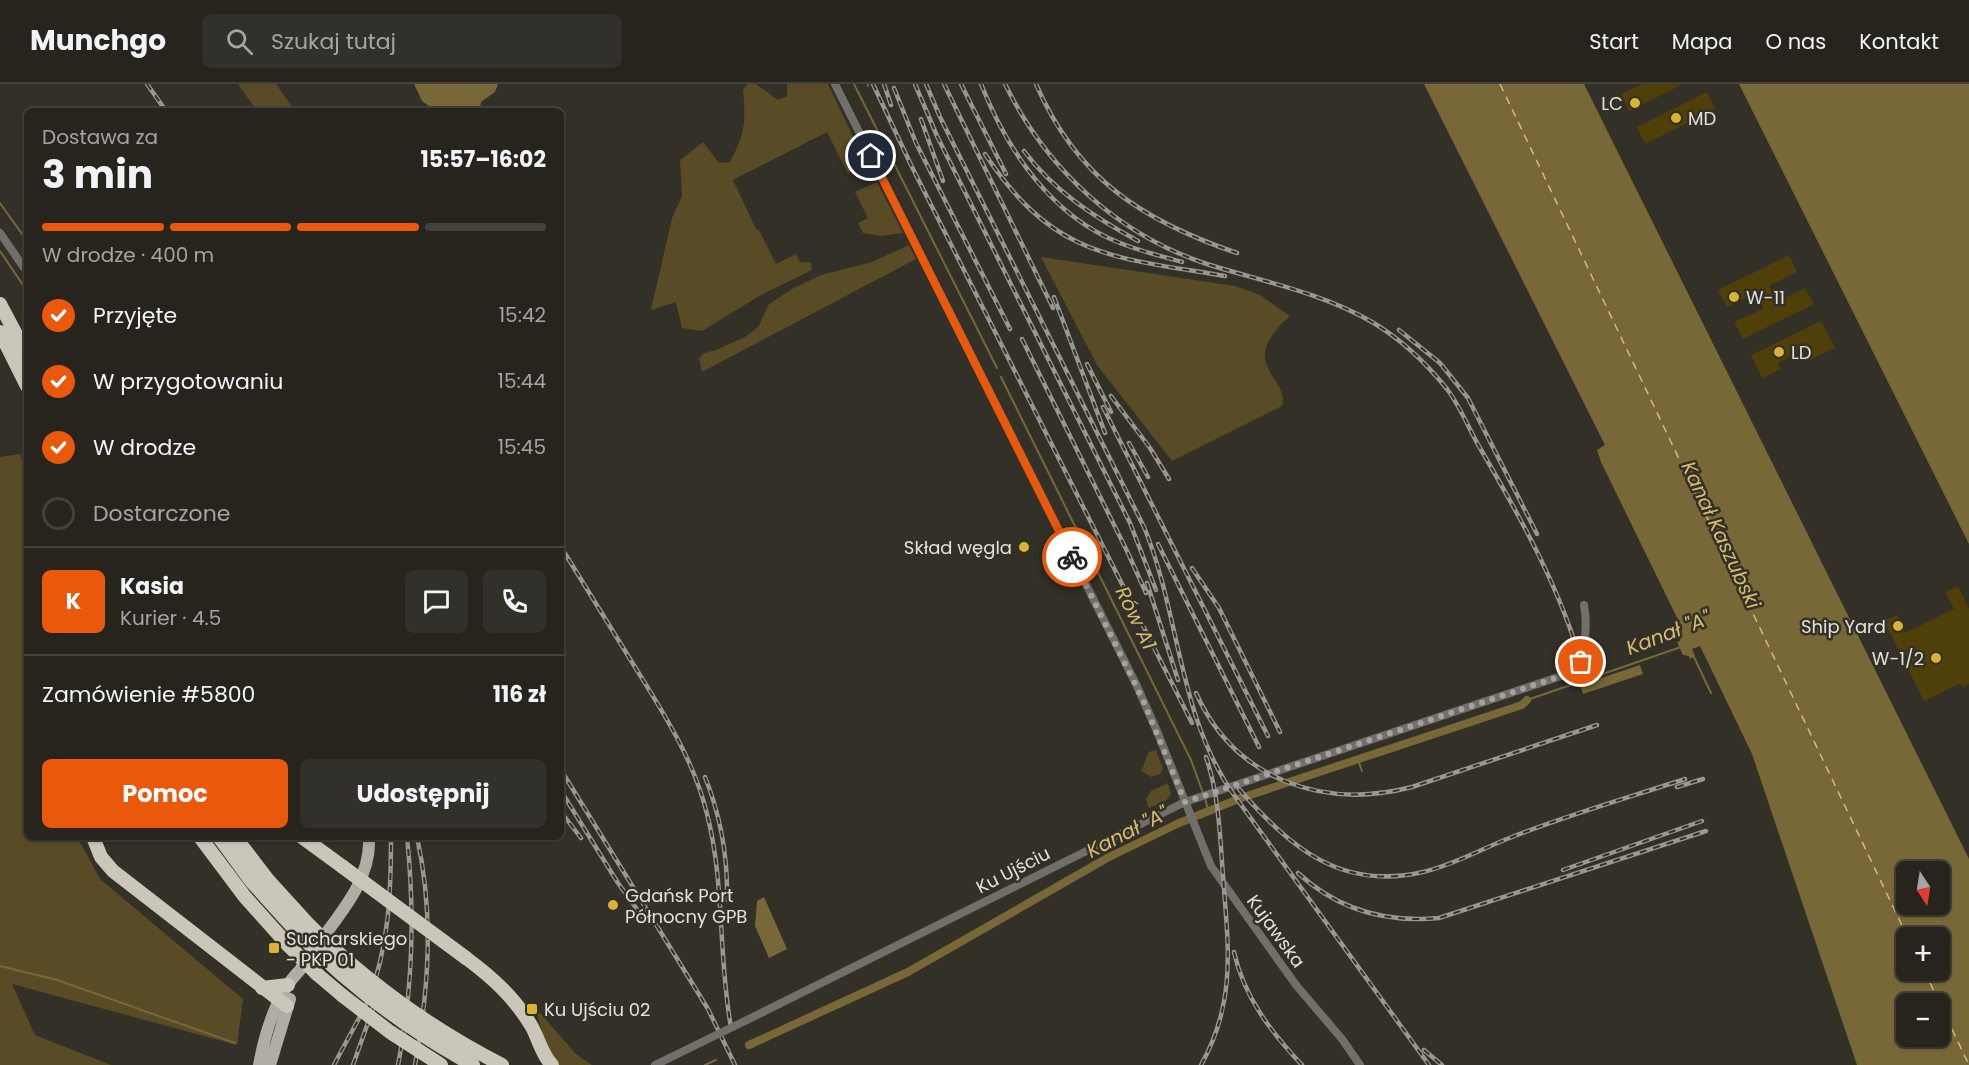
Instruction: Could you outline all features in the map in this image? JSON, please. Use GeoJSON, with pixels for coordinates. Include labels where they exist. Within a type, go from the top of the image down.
{"type":"FeatureCollection","features":[{"type":"Feature","properties":{"kind":"highway"},"geometry":{"type":"LineString","coordinates":[[0,304],[24,349]]}},
{"type":"Feature","properties":{"kind":"highway"},"geometry":{"type":"LineString","coordinates":[[0,332],[24,380]]}},
{"type":"Feature","properties":{"kind":"highway"},"geometry":{"type":"LineString","coordinates":[[94,840],[101,857],[113,871],[283,1004]]}},
{"type":"Feature","properties":{"kind":"highway"},"geometry":{"type":"LineString","coordinates":[[202,840],[244,897],[288,945],[359,1010],[441,1065]]}},
{"type":"Feature","properties":{"kind":"highway"},"geometry":{"type":"LineString","coordinates":[[221,840],[252,882],[304,929],[371,998],[417,1031],[473,1065]]}},
{"type":"Feature","properties":{"kind":"highway"},"geometry":{"type":"LineString","coordinates":[[238,840],[304,929],[388,995],[452,1038],[502,1065]]}},
{"type":"Feature","properties":{"kind":"highway"},"geometry":{"type":"LineString","coordinates":[[306,840],[494,980],[509,995],[532,1029],[552,1065]]}},
{"type":"Feature","properties":{"kind":"highway"},"geometry":{"type":"LineString","coordinates":[[262,988],[288,985]]}},
{"type":"Feature","properties":{"kind":"main road"},"geometry":{"type":"LineString","coordinates":[[270,1065],[288,985],[360,883],[367,865],[369,840]]}},
{"type":"Feature","properties":{"kind":"main road"},"geometry":{"type":"LineString","coordinates":[[259,1065],[265,1037],[298,981],[300,970]]}},
{"type":"Feature","properties":{"kind":"street"},"geometry":{"type":"LineString","coordinates":[[835,84],[1136,684],[1185,802]]}},
{"type":"Feature","properties":{"kind":"street"},"geometry":{"type":"LineString","coordinates":[[0,232],[24,268]]}},
{"type":"Feature","properties":{"kind":"street","name":"Ku Ujściu"},"geometry":{"type":"LineString","coordinates":[[655,1065],[1185,802],[1573,672],[1581,662],[1584,605]]}},
{"type":"Feature","properties":{"kind":"street","name":"Kujawska"},"geometry":{"type":"LineString","coordinates":[[1185,802],[1211,866],[1296,985],[1342,1038],[1360,1065]]}},
{"type":"Feature","properties":{"kind":"shaded area"},"geometry":{"type":"Polygon","coordinates":[[[238,84],[276,84],[293,108],[255,108],[238,84]]]}},
{"type":"Feature","properties":{"kind":"shaded area"},"geometry":{"type":"Polygon","coordinates":[[[747,84],[756,84],[778,100],[787,96],[787,84],[828,84],[865,162],[848,174],[827,132],[733,180],[756,229],[759,230],[776,264],[796,254],[800,262],[811,262],[812,270],[761,295],[702,331],[682,328],[676,302],[651,310],[672,218],[682,196],[680,160],[703,142],[719,163],[730,162],[743,128],[743,90],[747,84]]]}},
{"type":"Feature","properties":{"kind":"shaded area"},"geometry":{"type":"Polygon","coordinates":[[[877,182],[903,233],[881,236],[863,233],[858,223],[868,218],[855,192],[877,182]]]}},
{"type":"Feature","properties":{"kind":"shaded area"},"geometry":{"type":"Polygon","coordinates":[[[909,245],[916,259],[702,372],[699,358],[704,353],[745,337],[758,327],[769,304],[792,289],[821,275],[872,262],[909,245]]]}},
{"type":"Feature","properties":{"kind":"shaded area"},"geometry":{"type":"Polygon","coordinates":[[[1041,257],[1235,286],[1260,295],[1290,316],[1274,333],[1266,347],[1265,359],[1283,396],[1282,406],[1172,461],[1097,365],[1041,257]]]}},
{"type":"Feature","properties":{"kind":"shaded area"},"geometry":{"type":"Polygon","coordinates":[[[20,454],[24,467],[24,840],[80,840],[100,879],[243,999],[237,1045],[12,984],[35,1035],[111,1065],[0,1065],[0,457],[20,454]]]}},
{"type":"Feature","properties":{"kind":"shaded area"},"geometry":{"type":"Polygon","coordinates":[[[1156,750],[1163,769],[1160,774],[1151,777],[1141,771],[1149,752],[1156,750]]]}},
{"type":"Feature","properties":{"kind":"shaded area"},"geometry":{"type":"Polygon","coordinates":[[[1168,783],[1171,794],[1165,802],[1149,808],[1146,799],[1151,791],[1168,783]]]}},
{"type":"Feature","properties":{"kind":"shaded area"},"geometry":{"type":"Polygon","coordinates":[[[540,1013],[576,1054],[592,1065],[559,1065],[555,1062],[546,1045],[537,1014],[540,1013]]]}},
{"type":"Feature","properties":{"kind":"water"},"geometry":{"type":"Polygon","coordinates":[[[414,84],[498,84],[495,92],[481,102],[480,108],[429,108],[422,101],[414,84]]]}},
{"type":"Feature","properties":{"kind":"water","name":"Kanał Kaszubski"},"geometry":{"type":"Polygon","coordinates":[[[1424,84],[1584,84],[1969,859],[1969,1065],[1857,1065],[1752,754],[1700,646],[1692,649],[1695,656],[1690,659],[1689,656],[1683,655],[1677,642],[1680,641],[1682,628],[1597,450],[1605,445],[1424,84]]]}},
{"type":"Feature","properties":{"kind":"water"},"geometry":{"type":"Polygon","coordinates":[[[1739,84],[1969,84],[1969,544],[1739,84]]]}},
{"type":"Feature","properties":{"kind":"water"},"geometry":{"type":"Polygon","coordinates":[[[1640,665],[1643,674],[1583,694],[1580,685],[1640,665]]]}},
{"type":"Feature","properties":{"kind":"water"},"geometry":{"type":"Polygon","coordinates":[[[764,897],[787,949],[769,958],[755,926],[757,901],[764,897]]]}},
{"type":"Feature","properties":{"kind":"building","name":"LC"},"geometry":{"type":"Polygon","coordinates":[[[1642,84],[1683,84],[1629,111],[1621,94],[1642,84]]]}},
{"type":"Feature","properties":{"kind":"building","name":"MD"},"geometry":{"type":"Polygon","coordinates":[[[1707,92],[1715,109],[1645,144],[1637,127],[1707,92]]]}},
{"type":"Feature","properties":{"kind":"building","name":"W-11"},"geometry":{"type":"Polygon","coordinates":[[[1789,255],[1797,272],[1769,286],[1777,302],[1805,288],[1814,304],[1743,339],[1734,322],[1763,309],[1755,293],[1727,307],[1718,290],[1789,255]]]}},
{"type":"Feature","properties":{"kind":"building","name":"LD"},"geometry":{"type":"Polygon","coordinates":[[[1821,321],[1835,348],[1812,359],[1807,348],[1778,363],[1781,369],[1762,378],[1751,355],[1821,321]]]}},
{"type":"Feature","properties":{"kind":"building","name":"W-1/2"},"geometry":{"type":"Polygon","coordinates":[[[1958,586],[1969,609],[1969,684],[1963,687],[1960,683],[1924,701],[1884,621],[1897,615],[1905,633],[1954,609],[1945,592],[1958,586]]]}},
{"type":"Feature","properties":{"kind":"waterway","name":"Rów A1"},"geometry":{"type":"LineString","coordinates":[[854,84],[997,368]]}},
{"type":"Feature","properties":{"kind":"waterway"},"geometry":{"type":"LineString","coordinates":[[0,203],[24,237]]}},
{"type":"Feature","properties":{"kind":"waterway"},"geometry":{"type":"LineString","coordinates":[[0,251],[24,287]]}},
{"type":"Feature","properties":{"kind":"waterway","name":"Rów A1"},"geometry":{"type":"LineString","coordinates":[[1001,377],[1191,760],[1203,793]]}},
{"type":"Feature","properties":{"kind":"waterway","name":"Kanał \"A\""},"geometry":{"type":"LineString","coordinates":[[1527,700],[1681,647]]}},
{"type":"Feature","properties":{"kind":"waterway"},"geometry":{"type":"LineString","coordinates":[[1694,657],[1711,693]]}},
{"type":"Feature","properties":{"kind":"waterway","name":"Kanał \"A\""},"geometry":{"type":"LineString","coordinates":[[749,1045],[908,972],[1109,857],[1179,823],[1241,798],[1522,705],[1527,700]]}},
{"type":"Feature","properties":{"kind":"waterway"},"geometry":{"type":"LineString","coordinates":[[1358,760],[1362,771]]}},
{"type":"Feature","properties":{"kind":"waterway","name":"Rów A1"},"geometry":{"type":"LineString","coordinates":[[1205,798],[1208,810]]}},
{"type":"Feature","properties":{"kind":"waterway"},"geometry":{"type":"LineString","coordinates":[[0,966],[57,980],[235,1043]]}},
{"type":"Feature","properties":{"kind":"waterway","name":"Kanał \"A\""},"geometry":{"type":"LineString","coordinates":[[705,1065],[716,1060]]}},
{"type":"Feature","properties":{"kind":"ferry route"},"geometry":{"type":"LineString","coordinates":[[1500,84],[1903,927]]}},
{"type":"Feature","properties":{"kind":"ferry route"},"geometry":{"type":"LineString","coordinates":[[1929,981],[1935,993]]}},
{"type":"Feature","properties":{"kind":"ferry route"},"geometry":{"type":"LineString","coordinates":[[1950,1025],[1969,1065]]}},
{"type":"Feature","properties":{"kind":"railway"},"geometry":{"type":"LineString","coordinates":[[147,84],[164,108]]}},
{"type":"Feature","properties":{"kind":"railway"},"geometry":{"type":"LineString","coordinates":[[873,84],[911,165],[1192,723]]}},
{"type":"Feature","properties":{"kind":"railway"},"geometry":{"type":"LineString","coordinates":[[884,84],[891,105]]}},
{"type":"Feature","properties":{"kind":"railway"},"geometry":{"type":"LineString","coordinates":[[915,84],[937,136],[1130,523],[1156,590]]}},
{"type":"Feature","properties":{"kind":"railway"},"geometry":{"type":"LineString","coordinates":[[926,84],[940,117],[1144,527],[1156,560],[1190,698],[1201,732],[1216,764],[1234,795],[1429,1065]]}},
{"type":"Feature","properties":{"kind":"railway"},"geometry":{"type":"LineString","coordinates":[[944,84],[1053,308]]}},
{"type":"Feature","properties":{"kind":"railway"},"geometry":{"type":"LineString","coordinates":[[961,84],[1006,174]]}},
{"type":"Feature","properties":{"kind":"railway"},"geometry":{"type":"LineString","coordinates":[[981,84],[1004,133],[1018,156],[1034,178],[1073,216],[1095,231],[1120,243],[1182,262]]}},
{"type":"Feature","properties":{"kind":"railway"},"geometry":{"type":"LineString","coordinates":[[1005,84],[1022,115],[1064,171],[1116,218],[1145,237],[1177,252],[1210,265],[1313,296],[1353,312],[1393,336],[1422,361],[1452,396],[1520,519],[1545,568],[1575,643]]}},
{"type":"Feature","properties":{"kind":"railway"},"geometry":{"type":"LineString","coordinates":[[1036,84],[1071,146],[1093,171],[1117,192],[1143,211],[1172,226],[1237,253]]}},
{"type":"Feature","properties":{"kind":"railway"},"geometry":{"type":"LineString","coordinates":[[894,88],[916,143],[1010,329]]}},
{"type":"Feature","properties":{"kind":"railway"},"geometry":{"type":"LineString","coordinates":[[921,119],[943,181]]}},
{"type":"Feature","properties":{"kind":"railway"},"geometry":{"type":"LineString","coordinates":[[1024,151],[1048,179],[1062,191],[1138,241]]}},
{"type":"Feature","properties":{"kind":"railway"},"geometry":{"type":"LineString","coordinates":[[985,154],[1010,188],[1036,214],[1061,233],[1088,247],[1150,264],[1225,276]]}},
{"type":"Feature","properties":{"kind":"railway"},"geometry":{"type":"LineString","coordinates":[[1054,297],[1105,433]]}},
{"type":"Feature","properties":{"kind":"railway"},"geometry":{"type":"LineString","coordinates":[[1399,330],[1440,363],[1468,398],[1537,534]]}},
{"type":"Feature","properties":{"kind":"railway"},"geometry":{"type":"LineString","coordinates":[[1022,339],[1146,593]]}},
{"type":"Feature","properties":{"kind":"railway"},"geometry":{"type":"LineString","coordinates":[[1087,364],[1111,412]]}},
{"type":"Feature","properties":{"kind":"railway"},"geometry":{"type":"LineString","coordinates":[[1111,396],[1150,448],[1169,479]]}},
{"type":"Feature","properties":{"kind":"railway"},"geometry":{"type":"LineString","coordinates":[[1103,407],[1268,736]]}},
{"type":"Feature","properties":{"kind":"railway"},"geometry":{"type":"LineString","coordinates":[[1129,443],[1148,477]]}},
{"type":"Feature","properties":{"kind":"railway"},"geometry":{"type":"LineString","coordinates":[[1158,544],[1259,747]]}},
{"type":"Feature","properties":{"kind":"railway"},"geometry":{"type":"LineString","coordinates":[[564,552],[667,720],[686,756],[701,794],[713,840],[717,867],[724,974],[731,1027]]}},
{"type":"Feature","properties":{"kind":"railway"},"geometry":{"type":"LineString","coordinates":[[1192,568],[1219,608],[1280,732]]}},
{"type":"Feature","properties":{"kind":"railway"},"geometry":{"type":"LineString","coordinates":[[1147,583],[1178,680]]}},
{"type":"Feature","properties":{"kind":"railway"},"geometry":{"type":"LineString","coordinates":[[1196,693],[1213,723],[1234,748],[1258,767],[1285,781],[1315,790],[1346,794],[1379,793],[1412,787],[1597,725]]}},
{"type":"Feature","properties":{"kind":"railway"},"geometry":{"type":"LineString","coordinates":[[1201,1065],[1220,1018],[1225,995],[1228,949],[1218,816],[1214,786],[1206,757]]}},
{"type":"Feature","properties":{"kind":"railway"},"geometry":{"type":"LineString","coordinates":[[564,775],[708,1009],[735,1065]]}},
{"type":"Feature","properties":{"kind":"railway"},"geometry":{"type":"LineString","coordinates":[[705,777],[722,838],[727,900]]}},
{"type":"Feature","properties":{"kind":"railway"},"geometry":{"type":"LineString","coordinates":[[1239,789],[1278,829],[1298,846],[1319,859],[1342,869],[1366,875],[1393,876],[1435,869],[1533,829],[1685,779]]}},
{"type":"Feature","properties":{"kind":"railway"},"geometry":{"type":"LineString","coordinates":[[1677,787],[1703,779]]}},
{"type":"Feature","properties":{"kind":"railway"},"geometry":{"type":"LineString","coordinates":[[564,796],[618,883],[644,919]]}},
{"type":"Feature","properties":{"kind":"railway"},"geometry":{"type":"LineString","coordinates":[[564,816],[581,838]]}},
{"type":"Feature","properties":{"kind":"railway"},"geometry":{"type":"LineString","coordinates":[[1563,870],[1702,821]]}},
{"type":"Feature","properties":{"kind":"railway"},"geometry":{"type":"LineString","coordinates":[[1298,873],[1329,896],[1364,911],[1400,918],[1439,918],[1706,831]]}},
{"type":"Feature","properties":{"kind":"railway"},"geometry":{"type":"LineString","coordinates":[[334,1065],[368,1000],[375,980],[385,940],[391,840]]}},
{"type":"Feature","properties":{"kind":"railway"},"geometry":{"type":"LineString","coordinates":[[398,1065],[410,980],[412,923],[407,840]]}},
{"type":"Feature","properties":{"kind":"railway"},"geometry":{"type":"LineString","coordinates":[[415,1065],[424,1008],[428,951],[426,894],[418,840]]}},
{"type":"Feature","properties":{"kind":"railway"},"geometry":{"type":"LineString","coordinates":[[1234,952],[1244,984],[1260,1013],[1302,1065]]}},
{"type":"Feature","properties":{"kind":"railway"},"geometry":{"type":"LineString","coordinates":[[353,1065],[377,997]]}},
{"type":"Feature","properties":{"kind":"railway"},"geometry":{"type":"LineString","coordinates":[[1424,1050],[1442,1065]]}},
{"type":"Feature","properties":{"kind":"way so far"},"geometry":{"type":"LineString","coordinates":[[1072,557],[1136,684],[1185,802],[1329,756],[1573,672],[1581,662]]}},
{"type":"Feature","properties":{"kind":"place","name":"LC"},"geometry":{"type":"Point","coordinates":[1635,103]}},
{"type":"Feature","properties":{"kind":"place","name":"MD"},"geometry":{"type":"Point","coordinates":[1676,118]}},
{"type":"Feature","properties":{"kind":"place","name":"W-11"},"geometry":{"type":"Point","coordinates":[1734,297]}},
{"type":"Feature","properties":{"kind":"place","name":"LD"},"geometry":{"type":"Point","coordinates":[1779,352]}},
{"type":"Feature","properties":{"kind":"place","name":"Skład węgla"},"geometry":{"type":"Point","coordinates":[1024,547]}},
{"type":"Feature","properties":{"kind":"place","name":"Ship Yard"},"geometry":{"type":"Point","coordinates":[1898,626]}},
{"type":"Feature","properties":{"kind":"place","name":"W-1/2"},"geometry":{"type":"Point","coordinates":[1936,658]}},
{"type":"Feature","properties":{"kind":"place","name":"Gdańsk Port Północny GPB"},"geometry":{"type":"Point","coordinates":[613,905]}},
{"type":"Feature","properties":{"kind":"place","name":"Sucharskiego - PKP 01"},"geometry":{"type":"Point","coordinates":[274,948]}},
{"type":"Feature","properties":{"kind":"place","name":"Ku Ujściu 02"},"geometry":{"type":"Point","coordinates":[532,1009]}},
{"type":"Feature","properties":{"kind":"route"},"geometry":{"type":"LineString","coordinates":[[871,156],[1072,557]]}}]}
